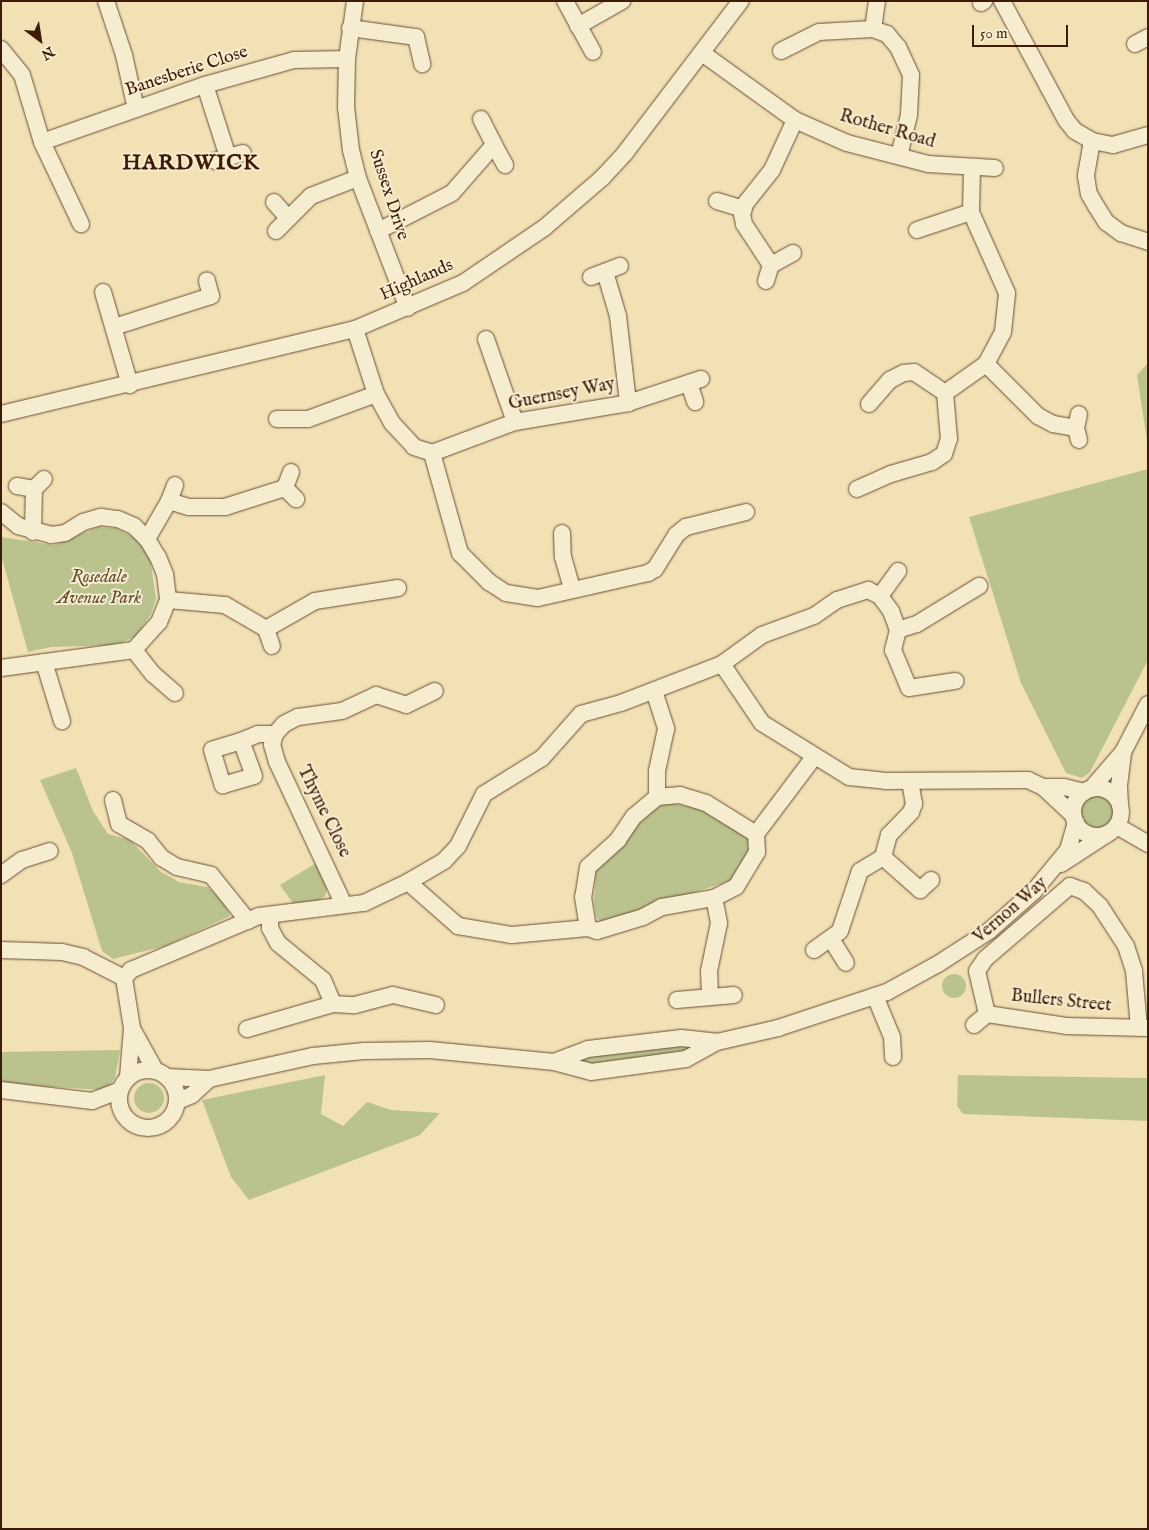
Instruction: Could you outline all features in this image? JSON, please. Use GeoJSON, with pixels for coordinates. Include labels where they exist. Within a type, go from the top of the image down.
{"type":"FeatureCollection","features":[{"type":"Feature","properties":{"kind":"street"},"geometry":{"type":"LineString","coordinates":[[106,1],[124,55],[136,109]]}},
{"type":"Feature","properties":{"kind":"street","name":"Sussex Drive"},"geometry":{"type":"LineString","coordinates":[[355,1],[347,59],[346,107],[358,178],[408,308]]}},
{"type":"Feature","properties":{"kind":"street"},"geometry":{"type":"LineString","coordinates":[[564,1],[593,52]]}},
{"type":"Feature","properties":{"kind":"street"},"geometry":{"type":"LineString","coordinates":[[578,26],[622,1]]}},
{"type":"Feature","properties":{"kind":"street","name":"Highlands"},"geometry":{"type":"LineString","coordinates":[[1,414],[130,385],[355,329],[463,283],[509,254],[579,200],[625,153],[741,1]]}},
{"type":"Feature","properties":{"kind":"street"},"geometry":{"type":"LineString","coordinates":[[873,29],[877,1]]}},
{"type":"Feature","properties":{"kind":"street"},"geometry":{"type":"LineString","coordinates":[[1002,1],[1066,120],[1075,131],[1092,141],[1113,144],[1148,135]]}},
{"type":"Feature","properties":{"kind":"street"},"geometry":{"type":"LineString","coordinates":[[350,28],[416,37],[422,64]]}},
{"type":"Feature","properties":{"kind":"street"},"geometry":{"type":"LineString","coordinates":[[781,51],[806,46],[819,32],[873,29],[887,34],[906,59],[911,75],[909,116],[899,156]]}},
{"type":"Feature","properties":{"kind":"street"},"geometry":{"type":"LineString","coordinates":[[1,49],[22,75],[42,142],[81,224]]}},
{"type":"Feature","properties":{"kind":"street","name":"Rother Road"},"geometry":{"type":"LineString","coordinates":[[702,53],[796,120],[847,142],[928,164],[995,168]]}},
{"type":"Feature","properties":{"kind":"street","name":"Banesberie Close"},"geometry":{"type":"LineString","coordinates":[[42,142],[205,85],[294,60],[347,59]]}},
{"type":"Feature","properties":{"kind":"street"},"geometry":{"type":"LineString","coordinates":[[205,85],[229,157]]}},
{"type":"Feature","properties":{"kind":"street"},"geometry":{"type":"LineString","coordinates":[[481,119],[505,165]]}},
{"type":"Feature","properties":{"kind":"street"},"geometry":{"type":"LineString","coordinates":[[793,253],[768,273],[744,224],[744,209],[772,170],[796,120]]}},
{"type":"Feature","properties":{"kind":"street"},"geometry":{"type":"LineString","coordinates":[[1092,141],[1086,176],[1089,194],[1106,222],[1121,233],[1148,242]]}},
{"type":"Feature","properties":{"kind":"street"},"geometry":{"type":"LineString","coordinates":[[378,231],[452,193],[494,145]]}},
{"type":"Feature","properties":{"kind":"street"},"geometry":{"type":"LineString","coordinates":[[945,393],[986,364],[1003,332],[1007,293],[971,212],[972,168]]}},
{"type":"Feature","properties":{"kind":"street"},"geometry":{"type":"LineString","coordinates":[[276,231],[310,196],[358,178]]}},
{"type":"Feature","properties":{"kind":"street"},"geometry":{"type":"LineString","coordinates":[[717,201],[744,209]]}},
{"type":"Feature","properties":{"kind":"street"},"geometry":{"type":"LineString","coordinates":[[274,202],[288,217]]}},
{"type":"Feature","properties":{"kind":"street"},"geometry":{"type":"LineString","coordinates":[[917,230],[971,212]]}},
{"type":"Feature","properties":{"kind":"street"},"geometry":{"type":"LineString","coordinates":[[605,272],[618,316],[628,403]]}},
{"type":"Feature","properties":{"kind":"street"},"geometry":{"type":"LineString","coordinates":[[114,328],[212,296],[207,281]]}},
{"type":"Feature","properties":{"kind":"street"},"geometry":{"type":"LineString","coordinates":[[102,292],[130,385]]}},
{"type":"Feature","properties":{"kind":"street"},"geometry":{"type":"LineString","coordinates":[[355,329],[376,394],[403,438],[414,447],[432,453],[460,553],[476,570],[506,593],[538,598],[572,589],[648,574],[655,569],[676,535],[686,527],[746,512]]}},
{"type":"Feature","properties":{"kind":"street"},"geometry":{"type":"LineString","coordinates":[[486,338],[515,422]]}},
{"type":"Feature","properties":{"kind":"street"},"geometry":{"type":"LineString","coordinates":[[986,364],[1038,416],[1053,424],[1078,427]]}},
{"type":"Feature","properties":{"kind":"street"},"geometry":{"type":"LineString","coordinates":[[869,404],[890,380],[904,373],[914,372],[945,393]]}},
{"type":"Feature","properties":{"kind":"street","name":"Guernsey Way"},"geometry":{"type":"LineString","coordinates":[[432,453],[515,422],[628,403],[695,381],[695,402]]}},
{"type":"Feature","properties":{"kind":"street"},"geometry":{"type":"LineString","coordinates":[[857,489],[892,474],[932,462],[944,454],[949,439],[945,393]]}},
{"type":"Feature","properties":{"kind":"street"},"geometry":{"type":"LineString","coordinates":[[277,419],[308,419],[376,394]]}},
{"type":"Feature","properties":{"kind":"street"},"geometry":{"type":"LineString","coordinates":[[169,501],[189,507],[225,507],[291,494],[291,472]]}},
{"type":"Feature","properties":{"kind":"street"},"geometry":{"type":"LineString","coordinates":[[17,486],[39,484],[32,532]]}},
{"type":"Feature","properties":{"kind":"street"},"geometry":{"type":"LineString","coordinates":[[147,539],[169,501],[175,485]]}},
{"type":"Feature","properties":{"kind":"street"},"geometry":{"type":"LineString","coordinates":[[1,668],[134,650],[159,622],[168,600],[165,574],[147,539],[134,526],[118,519],[101,517],[83,522],[65,533],[51,535],[32,532],[2,516]]}},
{"type":"Feature","properties":{"kind":"street"},"geometry":{"type":"LineString","coordinates":[[562,533],[563,557],[572,589]]}},
{"type":"Feature","properties":{"kind":"street"},"geometry":{"type":"LineString","coordinates":[[880,596],[898,571]]}},
{"type":"Feature","properties":{"kind":"street"},"geometry":{"type":"LineString","coordinates":[[898,630],[917,624],[979,586]]}},
{"type":"Feature","properties":{"kind":"street"},"geometry":{"type":"LineString","coordinates":[[266,629],[315,601],[398,588]]}},
{"type":"Feature","properties":{"kind":"street"},"geometry":{"type":"LineString","coordinates":[[124,978],[131,970],[248,921],[270,915],[364,903],[408,882],[444,861],[458,846],[484,794],[542,758],[582,714],[654,691],[722,664],[762,634],[814,616],[837,600],[868,590],[880,596],[891,611],[898,630],[894,650],[909,688],[954,681]]}},
{"type":"Feature","properties":{"kind":"street"},"geometry":{"type":"LineString","coordinates":[[168,600],[225,605],[266,629],[272,646]]}},
{"type":"Feature","properties":{"kind":"street"},"geometry":{"type":"LineString","coordinates":[[134,650],[153,674],[175,693]]}},
{"type":"Feature","properties":{"kind":"street"},"geometry":{"type":"LineString","coordinates":[[44,662],[62,721]]}},
{"type":"Feature","properties":{"kind":"street"},"geometry":{"type":"LineString","coordinates":[[722,664],[762,723],[848,777],[910,781],[1004,778],[1028,780],[1043,787],[1092,835],[1112,830],[1148,844]]}},
{"type":"Feature","properties":{"kind":"street"},"geometry":{"type":"LineString","coordinates":[[241,741],[258,734],[275,734],[284,724],[298,717],[342,711],[376,695],[406,705],[435,691]]}},
{"type":"Feature","properties":{"kind":"street"},"geometry":{"type":"LineString","coordinates":[[654,691],[666,729],[657,771],[656,797]]}},
{"type":"Feature","properties":{"kind":"street"},"geometry":{"type":"LineString","coordinates":[[554,1062],[598,1048],[681,1038],[717,1042],[778,1028],[876,996],[938,964],[989,931],[1013,912],[1057,867],[1068,850],[1075,819],[1076,802],[1123,752],[1148,704]]}},
{"type":"Feature","properties":{"kind":"street","name":"Thyme Close"},"geometry":{"type":"LineString","coordinates":[[275,734],[272,745],[277,762],[344,905]]}},
{"type":"Feature","properties":{"kind":"street"},"geometry":{"type":"LineString","coordinates":[[1057,867],[1112,830],[1120,806],[1119,786],[1123,752]]}},
{"type":"Feature","properties":{"kind":"street"},"geometry":{"type":"LineString","coordinates":[[408,882],[458,926],[512,935],[588,928],[597,931],[615,927],[662,907],[714,898],[736,887],[751,868],[758,852],[756,834],[814,757]]}},
{"type":"Feature","properties":{"kind":"street"},"geometry":{"type":"LineString","coordinates":[[814,950],[831,940],[840,931],[860,871],[883,857],[887,840],[911,812],[914,804],[910,781]]}},
{"type":"Feature","properties":{"kind":"street"},"geometry":{"type":"LineString","coordinates":[[1043,787],[1064,787],[1112,793],[1120,806]]}},
{"type":"Feature","properties":{"kind":"street"},"geometry":{"type":"LineString","coordinates":[[588,928],[583,897],[588,867],[618,840],[634,816],[656,797],[680,795],[706,803],[756,834]]}},
{"type":"Feature","properties":{"kind":"street"},"geometry":{"type":"LineString","coordinates":[[113,800],[119,824],[148,841],[162,858],[177,867],[211,875],[248,921]]}},
{"type":"Feature","properties":{"kind":"street"},"geometry":{"type":"LineString","coordinates":[[1,875],[22,860],[50,851]]}},
{"type":"Feature","properties":{"kind":"street"},"geometry":{"type":"LineString","coordinates":[[883,857],[920,890],[930,880]]}},
{"type":"Feature","properties":{"kind":"street","name":"Vernon Way"},"geometry":{"type":"LineString","coordinates":[[987,1014],[977,971],[984,959],[1070,886],[1084,891],[1100,906],[1126,946],[1134,971],[1143,1028]]}},
{"type":"Feature","properties":{"kind":"street"},"geometry":{"type":"LineString","coordinates":[[710,997],[709,971],[719,923],[714,898]]}},
{"type":"Feature","properties":{"kind":"street"},"geometry":{"type":"LineString","coordinates":[[270,915],[270,928],[278,943],[323,980],[333,1004]]}},
{"type":"Feature","properties":{"kind":"street"},"geometry":{"type":"LineString","coordinates":[[831,940],[846,963]]}},
{"type":"Feature","properties":{"kind":"street"},"geometry":{"type":"LineString","coordinates":[[1,950],[62,952],[83,957],[124,978]]}},
{"type":"Feature","properties":{"kind":"street"},"geometry":{"type":"LineString","coordinates":[[123,1115],[124,1084],[132,1028],[124,978]]}},
{"type":"Feature","properties":{"kind":"street"},"geometry":{"type":"LineString","coordinates":[[247,1029],[333,1004],[355,1005],[394,995],[436,1005]]}},
{"type":"Feature","properties":{"kind":"street"},"geometry":{"type":"LineString","coordinates":[[677,1000],[734,995]]}},
{"type":"Feature","properties":{"kind":"street"},"geometry":{"type":"LineString","coordinates":[[876,996],[892,1037],[893,1057]]}},
{"type":"Feature","properties":{"kind":"street","name":"Bullers Street"},"geometry":{"type":"LineString","coordinates":[[974,1025],[987,1014],[1066,1026],[1143,1028]]}},
{"type":"Feature","properties":{"kind":"street"},"geometry":{"type":"LineString","coordinates":[[1,1090],[92,1101],[123,1115],[137,1127],[155,1128],[171,1118],[178,1101],[177,1092],[161,1074],[132,1028]]}},
{"type":"Feature","properties":{"kind":"street"},"geometry":{"type":"LineString","coordinates":[[92,1101],[124,1084],[136,1072],[209,1079],[313,1056],[364,1051],[430,1050],[554,1062],[592,1072],[686,1059],[700,1054],[717,1042]]}},
{"type":"Feature","properties":{"kind":"street"},"geometry":{"type":"LineString","coordinates":[[178,1101],[192,1095],[209,1079]]}},
{"type":"Feature","properties":{"kind":"green space"},"geometry":{"type":"Polygon","coordinates":[[[1148,363],[1148,447],[1137,375],[1148,363]]]}},
{"type":"Feature","properties":{"kind":"green space"},"geometry":{"type":"Polygon","coordinates":[[[1148,469],[1148,660],[1090,772],[1082,778],[1066,773],[1021,683],[969,517],[1148,469]]]}},
{"type":"Feature","properties":{"kind":"green space","name":"Rosedale Avenue Park"},"geometry":{"type":"Polygon","coordinates":[[[98,527],[115,528],[138,539],[150,558],[156,599],[151,614],[136,636],[117,645],[51,647],[28,652],[1,555],[1,537],[54,545],[98,527]]]}},
{"type":"Feature","properties":{"kind":"green space"},"geometry":{"type":"Polygon","coordinates":[[[76,768],[93,811],[108,834],[130,840],[161,872],[179,882],[207,887],[223,900],[230,916],[165,946],[113,959],[102,951],[72,853],[40,780],[76,768]]]}},
{"type":"Feature","properties":{"kind":"green space"},"geometry":{"type":"Polygon","coordinates":[[[1096,795],[1103,796],[1108,800],[1112,805],[1112,819],[1108,824],[1103,828],[1096,829],[1089,828],[1084,824],[1080,819],[1079,812],[1080,805],[1084,800],[1089,796],[1096,795]]]}},
{"type":"Feature","properties":{"kind":"green space"},"geometry":{"type":"Polygon","coordinates":[[[665,803],[703,808],[748,838],[748,854],[732,880],[602,923],[596,917],[594,902],[596,870],[647,815],[665,803]]]}},
{"type":"Feature","properties":{"kind":"green space"},"geometry":{"type":"Polygon","coordinates":[[[321,860],[328,885],[325,896],[317,902],[293,903],[280,885],[321,860]]]}},
{"type":"Feature","properties":{"kind":"green space"},"geometry":{"type":"Polygon","coordinates":[[[954,974],[962,978],[966,986],[962,994],[954,998],[946,994],[942,986],[946,978],[954,974]]]}},
{"type":"Feature","properties":{"kind":"green space"},"geometry":{"type":"Polygon","coordinates":[[[655,1045],[701,1047],[690,1054],[601,1067],[573,1060],[585,1053],[655,1045]]]}},
{"type":"Feature","properties":{"kind":"green space"},"geometry":{"type":"Polygon","coordinates":[[[120,1050],[115,1078],[106,1090],[1,1084],[1,1052],[120,1050]]]}},
{"type":"Feature","properties":{"kind":"green space"},"geometry":{"type":"Polygon","coordinates":[[[325,1075],[321,1114],[343,1126],[367,1102],[391,1110],[440,1113],[420,1135],[249,1200],[231,1177],[202,1100],[325,1075]]]}},
{"type":"Feature","properties":{"kind":"green space"},"geometry":{"type":"Polygon","coordinates":[[[958,1075],[1148,1078],[1148,1121],[963,1114],[957,1106],[958,1075]]]}},
{"type":"Feature","properties":{"kind":"green space"},"geometry":{"type":"Polygon","coordinates":[[[149,1083],[160,1087],[164,1098],[160,1109],[149,1113],[138,1109],[134,1098],[138,1087],[149,1083]]]}},
{"type":"Feature","properties":{"kind":"district","name":"HARDWICK"},"geometry":{"type":"Point","coordinates":[191,164]}}]}
